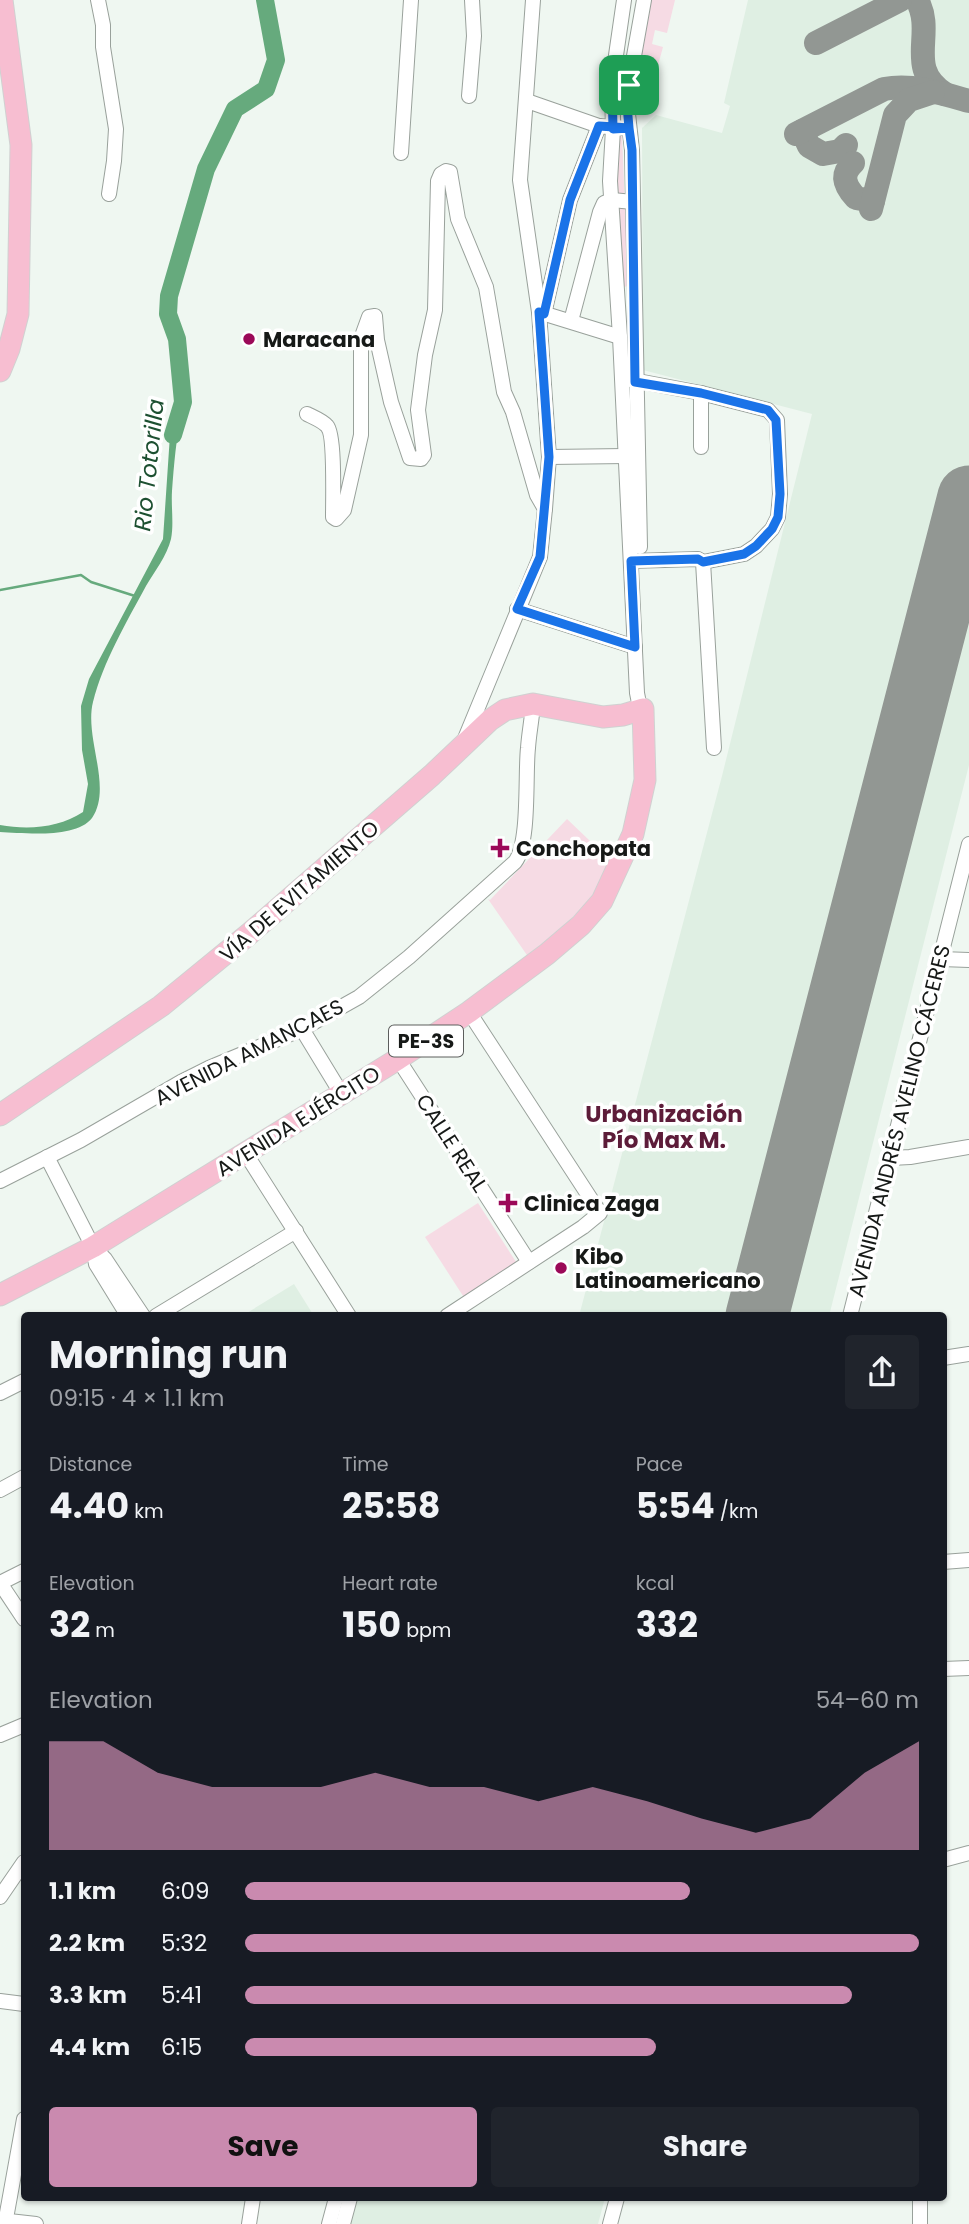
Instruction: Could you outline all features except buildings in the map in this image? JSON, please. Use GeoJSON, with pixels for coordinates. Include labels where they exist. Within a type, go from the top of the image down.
{"type":"FeatureCollection","features":[{"type":"Feature","properties":{"kind":"highway"},"geometry":{"type":"LineString","coordinates":[[0,371],[18,314],[21,145],[2,0]]}},
{"type":"Feature","properties":{"kind":"highway","name":"VÍA DE EVITAMIENTO"},"geometry":{"type":"LineString","coordinates":[[0,1115],[161,1006],[250,934],[432,775],[490,720],[505,710],[533,704],[603,717],[643,709]]}},
{"type":"Feature","properties":{"kind":"highway","name":"AVENIDA EJÉRCITO"},"geometry":{"type":"LineString","coordinates":[[93,1247],[398,1059],[469,1012],[582,925],[602,901],[633,834],[645,780],[643,709]]}},
{"type":"Feature","properties":{"kind":"highway","name":"VÍA DE EVITAMIENTO"},"geometry":{"type":"LineString","coordinates":[[603,717],[645,743]]}},
{"type":"Feature","properties":{"kind":"highway","name":"PE-3S"},"geometry":{"type":"LineString","coordinates":[[0,1295],[93,1247]]}},
{"type":"Feature","properties":{"kind":"street"},"geometry":{"type":"LineString","coordinates":[[98,0],[116,129],[109,194]]}},
{"type":"Feature","properties":{"kind":"street"},"geometry":{"type":"LineString","coordinates":[[401,153],[411,0]]}},
{"type":"Feature","properties":{"kind":"street"},"geometry":{"type":"LineString","coordinates":[[469,96],[474,36],[472,0]]}},
{"type":"Feature","properties":{"kind":"street"},"geometry":{"type":"LineString","coordinates":[[462,745],[540,557],[545,509],[549,457],[542,313],[520,180],[533,0]]}},
{"type":"Feature","properties":{"kind":"street","name":"AVENIDA EJÉRCITO"},"geometry":{"type":"LineString","coordinates":[[624,0],[606,127],[620,337],[629,380],[636,560],[635,647],[637,693],[643,709]]}},
{"type":"Feature","properties":{"kind":"street","name":"AVENIDA EJÉRCITO"},"geometry":{"type":"LineString","coordinates":[[643,709],[646,700],[626,456],[633,202],[627,105],[644,0]]}},
{"type":"Feature","properties":{"kind":"street"},"geometry":{"type":"LineString","coordinates":[[612,83],[629,85]]}},
{"type":"Feature","properties":{"kind":"street"},"geometry":{"type":"LineString","coordinates":[[527,101],[606,127],[629,128]]}},
{"type":"Feature","properties":{"kind":"street"},"geometry":{"type":"LineString","coordinates":[[542,313],[570,200],[606,127]]}},
{"type":"Feature","properties":{"kind":"street"},"geometry":{"type":"LineString","coordinates":[[307,414],[328,426],[332,453],[333,517],[336,519],[344,510],[361,435],[361,339],[369,317],[375,316],[377,340],[397,425],[410,458],[421,459],[424,455],[418,410],[425,355],[435,310],[438,181],[441,174],[450,172],[458,219],[486,287],[504,392],[513,412],[537,495],[545,509]]}},
{"type":"Feature","properties":{"kind":"street"},"geometry":{"type":"LineString","coordinates":[[571,321],[604,204],[612,200],[633,202]]}},
{"type":"Feature","properties":{"kind":"street"},"geometry":{"type":"LineString","coordinates":[[542,313],[620,337]]}},
{"type":"Feature","properties":{"kind":"street"},"geometry":{"type":"LineString","coordinates":[[629,380],[701,393],[773,413],[776,420],[780,471],[778,517],[772,529],[744,554],[703,562],[698,559],[636,560]]}},
{"type":"Feature","properties":{"kind":"street"},"geometry":{"type":"LineString","coordinates":[[701,393],[701,447]]}},
{"type":"Feature","properties":{"kind":"street"},"geometry":{"type":"LineString","coordinates":[[549,457],[626,456]]}},
{"type":"Feature","properties":{"kind":"street"},"geometry":{"type":"LineString","coordinates":[[703,562],[715,748]]}},
{"type":"Feature","properties":{"kind":"street"},"geometry":{"type":"LineString","coordinates":[[517,609],[635,647]]}},
{"type":"Feature","properties":{"kind":"street","name":"AVENIDA AMANCAES"},"geometry":{"type":"LineString","coordinates":[[0,1181],[209,1068],[302,1029],[359,997],[409,957],[519,857],[533,704]]}},
{"type":"Feature","properties":{"kind":"street","name":"AVENIDA ANDRÉS AVELINO CÁCERES"},"geometry":{"type":"LineString","coordinates":[[851,1312],[969,844]]}},
{"type":"Feature","properties":{"kind":"street"},"geometry":{"type":"LineString","coordinates":[[941,959],[969,960]]}},
{"type":"Feature","properties":{"kind":"street"},"geometry":{"type":"LineString","coordinates":[[453,1312],[583,1227],[600,1213],[469,1012]]}},
{"type":"Feature","properties":{"kind":"street"},"geometry":{"type":"LineString","coordinates":[[302,1029],[341,1093]]}},
{"type":"Feature","properties":{"kind":"street","name":"CALLE REAL"},"geometry":{"type":"LineString","coordinates":[[398,1059],[529,1262]]}},
{"type":"Feature","properties":{"kind":"street"},"geometry":{"type":"LineString","coordinates":[[891,1158],[969,1147]]}},
{"type":"Feature","properties":{"kind":"street"},"geometry":{"type":"LineString","coordinates":[[246,1154],[347,1312]]}},
{"type":"Feature","properties":{"kind":"street"},"geometry":{"type":"LineString","coordinates":[[47,1157],[93,1247],[96,1264],[126,1312]]}},
{"type":"Feature","properties":{"kind":"street"},"geometry":{"type":"LineString","coordinates":[[163,1312],[296,1231]]}},
{"type":"Feature","properties":{"kind":"street"},"geometry":{"type":"LineString","coordinates":[[93,1247],[105,1259],[140,1312]]}},
{"type":"Feature","properties":{"kind":"street"},"geometry":{"type":"LineString","coordinates":[[947,1357],[969,1354]]}},
{"type":"Feature","properties":{"kind":"street"},"geometry":{"type":"LineString","coordinates":[[0,1392],[21,1382]]}},
{"type":"Feature","properties":{"kind":"street"},"geometry":{"type":"LineString","coordinates":[[0,1490],[21,1479]]}},
{"type":"Feature","properties":{"kind":"street"},"geometry":{"type":"LineString","coordinates":[[947,1562],[969,1560]]}},
{"type":"Feature","properties":{"kind":"street"},"geometry":{"type":"LineString","coordinates":[[21,1572],[0,1583],[21,1614]]}},
{"type":"Feature","properties":{"kind":"street"},"geometry":{"type":"LineString","coordinates":[[947,1669],[969,1668]]}},
{"type":"Feature","properties":{"kind":"street"},"geometry":{"type":"LineString","coordinates":[[0,1735],[21,1726]]}},
{"type":"Feature","properties":{"kind":"street"},"geometry":{"type":"LineString","coordinates":[[947,1859],[969,1853]]}},
{"type":"Feature","properties":{"kind":"street"},"geometry":{"type":"LineString","coordinates":[[0,1897],[21,1866]]}},
{"type":"Feature","properties":{"kind":"street"},"geometry":{"type":"LineString","coordinates":[[0,2001],[21,2004]]}},
{"type":"Feature","properties":{"kind":"street"},"geometry":{"type":"LineString","coordinates":[[21,2134],[4,2221],[36,2224]]}},
{"type":"Feature","properties":{"kind":"street"},"geometry":{"type":"LineString","coordinates":[[249,2224],[253,2201]]}},
{"type":"Feature","properties":{"kind":"street"},"geometry":{"type":"LineString","coordinates":[[329,2224],[335,2201]]}},
{"type":"Feature","properties":{"kind":"street"},"geometry":{"type":"LineString","coordinates":[[343,2224],[349,2201]]}},
{"type":"Feature","properties":{"kind":"street"},"geometry":{"type":"LineString","coordinates":[[610,2224],[616,2201]]}},
{"type":"Feature","properties":{"kind":"street"},"geometry":{"type":"LineString","coordinates":[[920,2201],[920,2224]]}},
{"type":"Feature","properties":{"kind":"shaded area"},"geometry":{"type":"Polygon","coordinates":[[[649,0],[675,0],[667,33],[655,30],[652,44],[663,47],[649,98],[634,94],[649,0]]]}},
{"type":"Feature","properties":{"kind":"shaded area"},"geometry":{"type":"Polygon","coordinates":[[[748,0],[969,0],[969,765],[830,1312],[580,1312],[722,776],[812,414],[643,370],[642,128],[656,115],[722,133],[730,106],[724,103],[748,0]]]}},
{"type":"Feature","properties":{"kind":"shaded area"},"geometry":{"type":"Polygon","coordinates":[[[616,133],[622,133],[628,285],[625,287],[622,285],[616,133]]]}},
{"type":"Feature","properties":{"kind":"shaded area"},"geometry":{"type":"Polygon","coordinates":[[[182,412],[174,461],[171,539],[116,643],[93,702],[92,731],[100,792],[98,806],[92,818],[74,829],[35,834],[0,832],[0,825],[43,826],[64,821],[83,812],[88,784],[82,750],[81,706],[89,679],[163,539],[170,435],[175,413],[182,412]]]}},
{"type":"Feature","properties":{"kind":"shaded area"},"geometry":{"type":"Polygon","coordinates":[[[567,819],[611,861],[592,899],[529,958],[488,899],[490,900],[567,819]]]}},
{"type":"Feature","properties":{"kind":"shaded area"},"geometry":{"type":"Polygon","coordinates":[[[478,1203],[518,1265],[465,1299],[425,1237],[478,1203]]]}},
{"type":"Feature","properties":{"kind":"shaded area"},"geometry":{"type":"Polygon","coordinates":[[[294,1284],[312,1312],[248,1312],[294,1284]]]}},
{"type":"Feature","properties":{"kind":"shaded area"},"geometry":{"type":"Polygon","coordinates":[[[352,2201],[604,2201],[598,2224],[346,2224],[352,2201]]]}},
{"type":"Feature","properties":{"kind":"waterway","name":"Rio Totorilla"},"geometry":{"type":"LineString","coordinates":[[173,435],[183,402],[177,339],[168,314],[169,296],[206,169],[235,109],[266,89],[276,60],[265,0]]}},
{"type":"Feature","properties":{"kind":"waterway"},"geometry":{"type":"LineString","coordinates":[[0,590],[81,575],[91,582],[135,596]]}},
{"type":"Feature","properties":{"kind":"taxiway"},"geometry":{"type":"LineString","coordinates":[[816,43],[900,0]]}},
{"type":"Feature","properties":{"kind":"taxiway"},"geometry":{"type":"LineString","coordinates":[[917,0],[924,25],[923,62],[926,73],[933,84],[945,94]]}},
{"type":"Feature","properties":{"kind":"taxiway"},"geometry":{"type":"LineString","coordinates":[[796,134],[884,89],[916,88],[969,101]]}},
{"type":"Feature","properties":{"kind":"taxiway"},"geometry":{"type":"LineString","coordinates":[[871,209],[895,115],[909,100],[933,92]]}},
{"type":"Feature","properties":{"kind":"taxiway"},"geometry":{"type":"LineString","coordinates":[[802,131],[809,146],[823,154],[840,151],[846,145]]}},
{"type":"Feature","properties":{"kind":"taxiway"},"geometry":{"type":"LineString","coordinates":[[853,163],[845,176],[849,189],[856,198],[873,201]]}},
{"type":"Feature","properties":{"kind":"runway"},"geometry":{"type":"LineString","coordinates":[[758,1312],[969,497]]}},
{"type":"Feature","properties":{"kind":"place","name":"Maracana"},"geometry":{"type":"Point","coordinates":[249,339]}},
{"type":"Feature","properties":{"kind":"place","name":"Conchopata"},"geometry":{"type":"Point","coordinates":[500,848]}},
{"type":"Feature","properties":{"kind":"place","name":"Clinica Zaga"},"geometry":{"type":"Point","coordinates":[508,1203]}},
{"type":"Feature","properties":{"kind":"place","name":"Kibo Latinoamericano"},"geometry":{"type":"Point","coordinates":[561,1268]}},
{"type":"Feature","properties":{"kind":"district","name":"Urbanización Pío Max M."},"geometry":{"type":"Point","coordinates":[664,1127]}},
{"type":"Feature","properties":{"kind":"route"},"geometry":{"type":"LineString","coordinates":[[629,85],[612,83],[613,129],[629,128],[632,150],[635,382],[701,393],[773,413],[776,420],[780,471],[778,517],[772,529],[744,554],[703,562],[698,559],[631,561],[635,647],[517,609],[540,557],[549,457],[539,312],[544,314],[570,200],[599,126],[613,129],[629,128],[629,85]]}}]}
